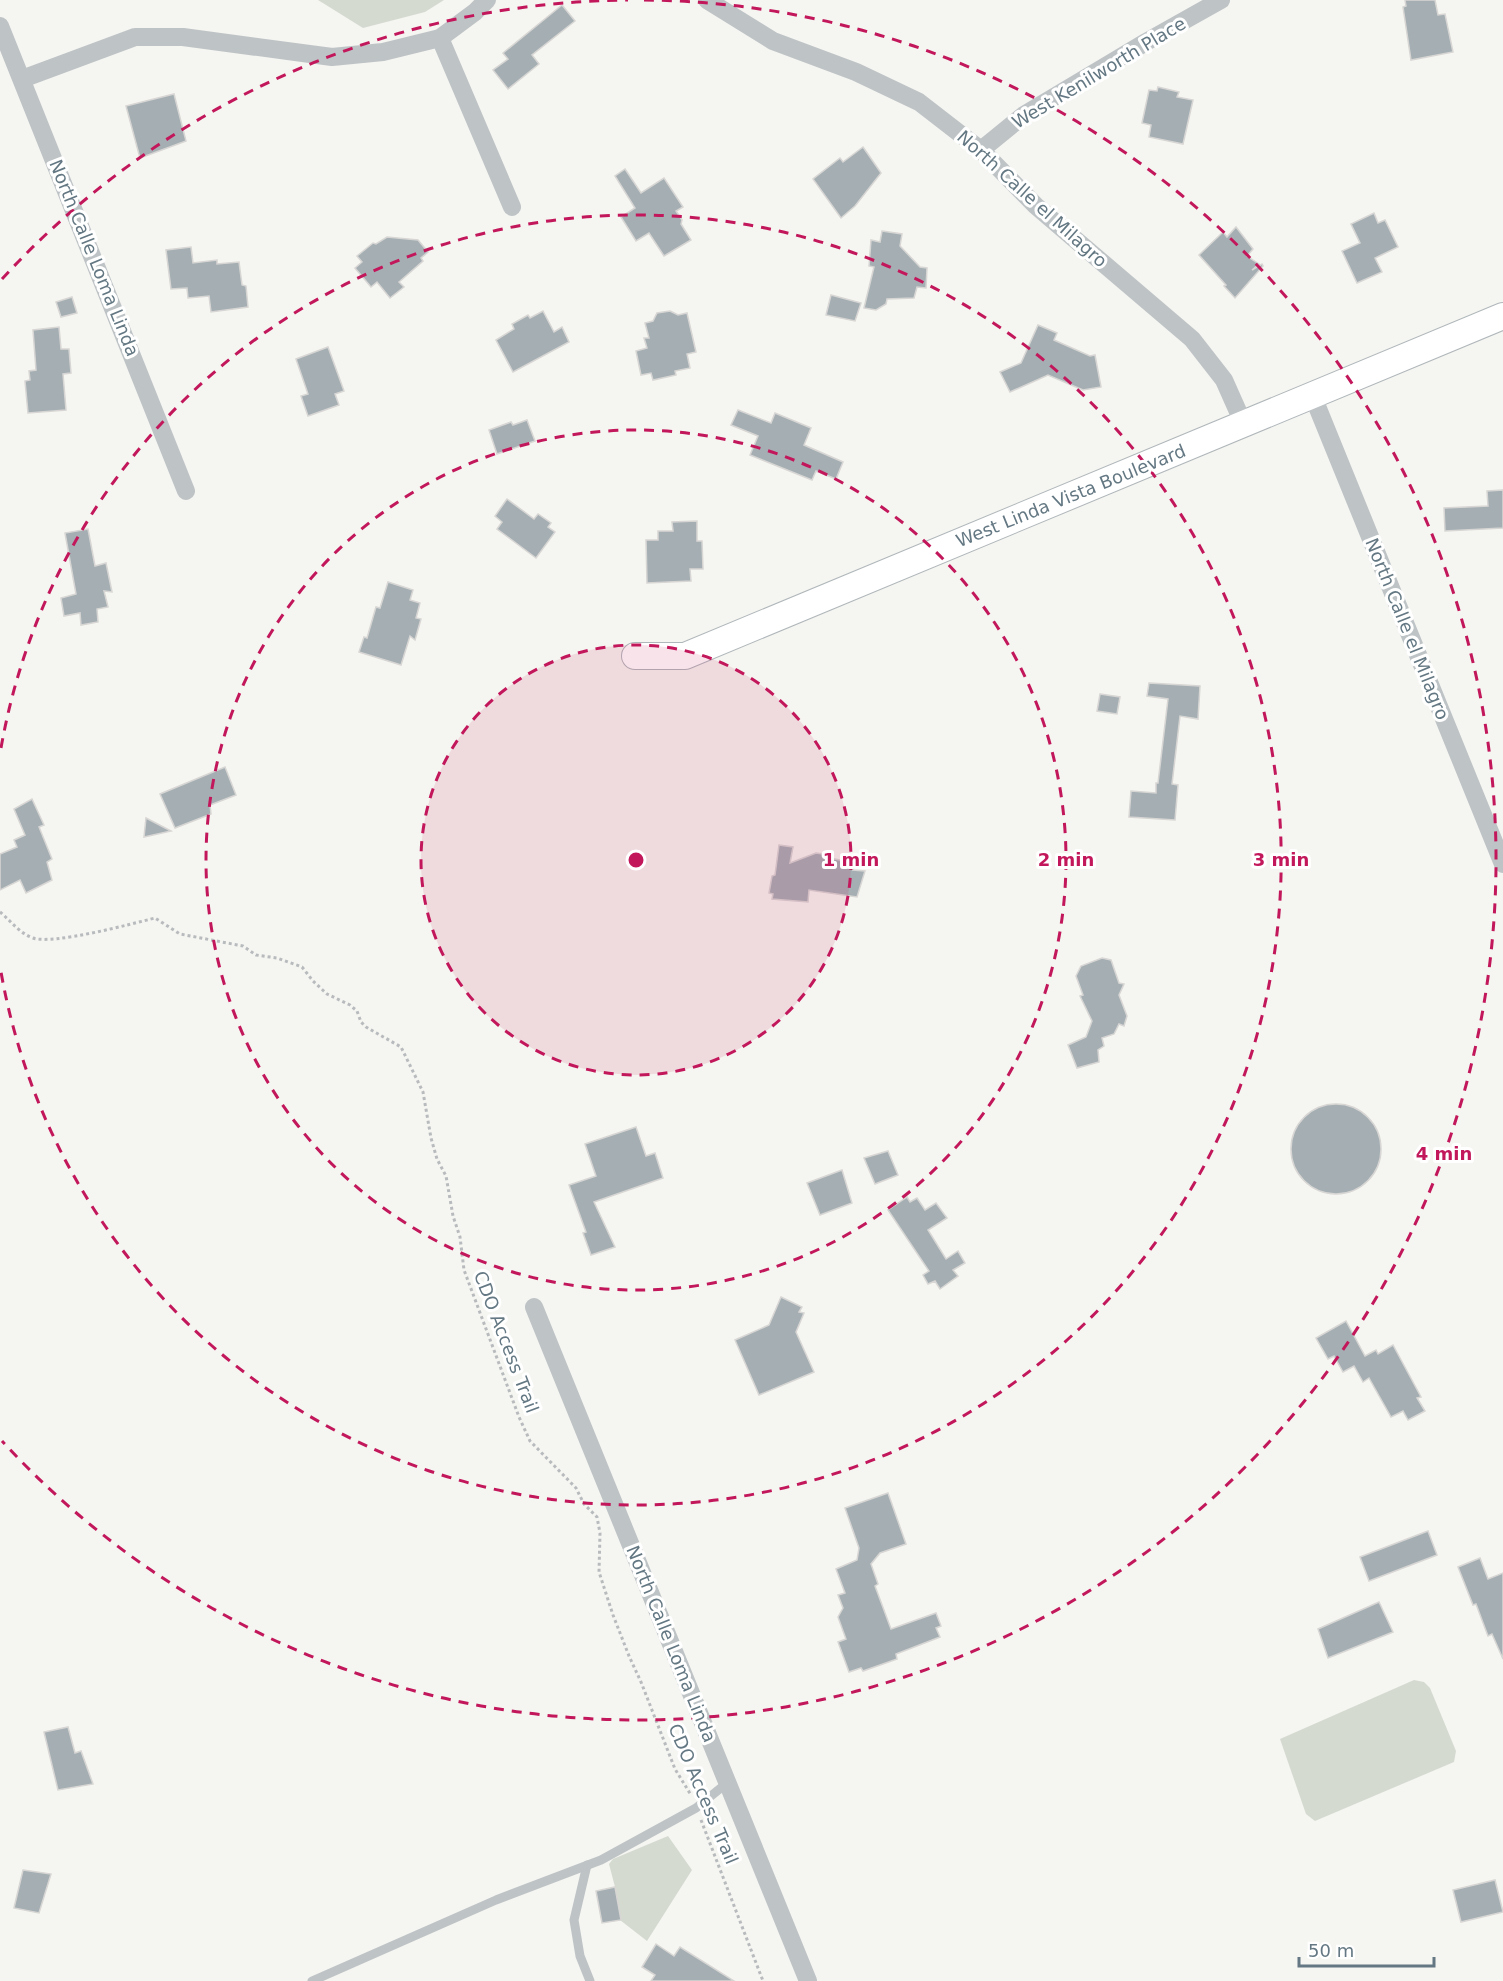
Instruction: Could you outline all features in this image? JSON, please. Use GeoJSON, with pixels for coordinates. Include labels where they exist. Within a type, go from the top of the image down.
{"type":"FeatureCollection","features":[{"type":"Feature","properties":{"kind":"street"},"geometry":{"type":"LineString","coordinates":[[22,79],[135,37],[183,37],[332,57],[383,52],[440,39],[487,0]]}},
{"type":"Feature","properties":{"kind":"street","name":"North Calle el Milagro"},"geometry":{"type":"LineString","coordinates":[[707,0],[773,41],[856,72],[919,102],[981,150],[1036,206],[1192,339],[1224,380],[1244,425]]}},
{"type":"Feature","properties":{"kind":"street","name":"West Kenilworth Place"},"geometry":{"type":"LineString","coordinates":[[981,150],[1024,115],[1221,0]]}},
{"type":"Feature","properties":{"kind":"street","name":"North Calle Loma Linda"},"geometry":{"type":"LineString","coordinates":[[0,26],[186,491]]}},
{"type":"Feature","properties":{"kind":"street"},"geometry":{"type":"LineString","coordinates":[[440,39],[512,207]]}},
{"type":"Feature","properties":{"kind":"street","name":"West Linda Vista Boulevard"},"geometry":{"type":"LineString","coordinates":[[634,657],[685,656],[1503,316]]}},
{"type":"Feature","properties":{"kind":"street","name":"North Calle el Milagro"},"geometry":{"type":"LineString","coordinates":[[1312,394],[1503,864]]}},
{"type":"Feature","properties":{"kind":"street","name":"North Calle Loma Linda"},"geometry":{"type":"LineString","coordinates":[[534,1307],[808,1981]]}},
{"type":"Feature","properties":{"kind":"lane"},"geometry":{"type":"LineString","coordinates":[[312,1981],[496,1900],[601,1860],[696,1808],[728,1783]]}},
{"type":"Feature","properties":{"kind":"lane"},"geometry":{"type":"LineString","coordinates":[[587,1865],[574,1920],[580,1956],[590,1981]]}},
{"type":"Feature","properties":{"kind":"path","name":"CDO Access Trail"},"geometry":{"type":"LineString","coordinates":[[0,912],[21,932],[35,939],[63,938],[155,918],[180,934],[243,946],[256,956],[291,962],[302,967],[327,994],[357,1011],[361,1022],[366,1027],[401,1047],[423,1092],[431,1138],[437,1159],[446,1176],[453,1216],[460,1237],[464,1270],[519,1417],[530,1441],[576,1488],[584,1504],[597,1517],[600,1533],[599,1572],[613,1615],[628,1656],[642,1682],[675,1769],[689,1790],[763,1981]]}},
{"type":"Feature","properties":{"kind":"shaded area"},"geometry":{"type":"Polygon","coordinates":[[[318,0],[444,0],[425,12],[363,28],[318,0]]]}},
{"type":"Feature","properties":{"kind":"shaded area"},"geometry":{"type":"Polygon","coordinates":[[[1414,1680],[1424,1682],[1430,1688],[1456,1751],[1454,1762],[1315,1821],[1306,1814],[1280,1739],[1414,1680]]]}},
{"type":"Feature","properties":{"kind":"shaded area"},"geometry":{"type":"Polygon","coordinates":[[[668,1836],[692,1870],[647,1941],[620,1920],[609,1864],[613,1859],[668,1836]]]}},
{"type":"Feature","properties":{"kind":"building"},"geometry":{"type":"Polygon","coordinates":[[[1405,0],[1435,0],[1438,15],[1445,14],[1453,52],[1411,60],[1403,7],[1406,6],[1405,0]]]}},
{"type":"Feature","properties":{"kind":"building"},"geometry":{"type":"Polygon","coordinates":[[[562,5],[575,21],[532,55],[539,64],[508,89],[493,70],[508,59],[503,53],[562,5]]]}},
{"type":"Feature","properties":{"kind":"building"},"geometry":{"type":"Polygon","coordinates":[[[1158,87],[1179,92],[1177,97],[1193,100],[1183,144],[1149,137],[1151,125],[1142,123],[1149,90],[1157,91],[1158,87]]]}},
{"type":"Feature","properties":{"kind":"building"},"geometry":{"type":"Polygon","coordinates":[[[174,94],[186,141],[140,158],[126,106],[174,94]]]}},
{"type":"Feature","properties":{"kind":"building"},"geometry":{"type":"Polygon","coordinates":[[[863,147],[881,173],[855,206],[841,218],[813,179],[840,158],[843,162],[863,147]]]}},
{"type":"Feature","properties":{"kind":"building"},"geometry":{"type":"Polygon","coordinates":[[[625,169],[641,193],[664,178],[683,207],[676,211],[691,240],[664,256],[649,233],[636,241],[621,217],[635,208],[615,176],[625,169]]]}},
{"type":"Feature","properties":{"kind":"building"},"geometry":{"type":"Polygon","coordinates":[[[1374,213],[1378,223],[1385,220],[1398,247],[1375,258],[1382,272],[1357,283],[1342,251],[1360,243],[1351,224],[1374,213]]]}},
{"type":"Feature","properties":{"kind":"building"},"geometry":{"type":"Polygon","coordinates":[[[1236,227],[1253,249],[1247,256],[1259,264],[1252,270],[1262,264],[1263,266],[1235,298],[1199,255],[1223,232],[1227,237],[1236,227]]]}},
{"type":"Feature","properties":{"kind":"building"},"geometry":{"type":"Polygon","coordinates":[[[882,231],[902,234],[900,246],[920,267],[927,268],[926,288],[917,287],[914,298],[887,299],[886,304],[876,310],[864,308],[874,267],[869,266],[871,240],[880,242],[882,231]]]}},
{"type":"Feature","properties":{"kind":"building"},"geometry":{"type":"Polygon","coordinates":[[[387,237],[418,240],[428,252],[421,258],[423,261],[399,282],[404,287],[390,298],[377,282],[371,287],[355,268],[362,262],[357,256],[373,243],[376,244],[387,237]]]}},
{"type":"Feature","properties":{"kind":"building"},"geometry":{"type":"Polygon","coordinates":[[[191,247],[193,263],[217,260],[217,264],[239,262],[242,285],[246,286],[248,307],[211,312],[209,296],[188,298],[187,288],[171,289],[166,250],[191,247]]]}},
{"type":"Feature","properties":{"kind":"building"},"geometry":{"type":"Polygon","coordinates":[[[831,295],[861,303],[855,321],[826,315],[831,295]]]}},
{"type":"Feature","properties":{"kind":"building"},"geometry":{"type":"Polygon","coordinates":[[[72,297],[77,313],[61,317],[56,302],[72,297]]]}},
{"type":"Feature","properties":{"kind":"building"},"geometry":{"type":"Polygon","coordinates":[[[543,311],[554,332],[562,327],[569,342],[513,372],[496,340],[514,329],[512,324],[528,315],[530,318],[543,311]]]}},
{"type":"Feature","properties":{"kind":"building"},"geometry":{"type":"Polygon","coordinates":[[[670,311],[678,315],[687,313],[696,352],[687,354],[690,368],[675,371],[676,375],[653,380],[651,373],[641,375],[636,351],[647,348],[644,338],[649,338],[645,323],[653,321],[657,313],[670,311]]]}},
{"type":"Feature","properties":{"kind":"building"},"geometry":{"type":"Polygon","coordinates":[[[1038,325],[1057,333],[1054,340],[1090,356],[1095,355],[1101,387],[1083,390],[1048,375],[1010,392],[1000,372],[1021,363],[1038,325]]]}},
{"type":"Feature","properties":{"kind":"building"},"geometry":{"type":"Polygon","coordinates":[[[59,327],[61,349],[69,349],[71,373],[63,374],[66,410],[28,413],[25,381],[30,380],[29,371],[36,370],[33,330],[59,327]]]}},
{"type":"Feature","properties":{"kind":"building"},"geometry":{"type":"Polygon","coordinates":[[[328,347],[344,391],[335,394],[339,405],[308,416],[301,396],[308,394],[296,359],[328,347]]]}},
{"type":"Feature","properties":{"kind":"building"},"geometry":{"type":"Polygon","coordinates":[[[738,410],[771,423],[775,413],[811,428],[804,445],[843,462],[836,479],[816,471],[812,480],[750,455],[758,436],[731,425],[738,410]]]}},
{"type":"Feature","properties":{"kind":"building"},"geometry":{"type":"Polygon","coordinates":[[[527,420],[535,441],[497,454],[489,430],[511,422],[513,425],[527,420]]]}},
{"type":"Feature","properties":{"kind":"building"},"geometry":{"type":"Polygon","coordinates":[[[1503,490],[1503,528],[1445,531],[1444,508],[1488,506],[1487,491],[1503,490]]]}},
{"type":"Feature","properties":{"kind":"building"},"geometry":{"type":"Polygon","coordinates":[[[507,499],[534,519],[538,514],[551,523],[548,527],[555,532],[536,558],[497,529],[502,522],[495,516],[507,499]]]}},
{"type":"Feature","properties":{"kind":"building"},"geometry":{"type":"Polygon","coordinates":[[[697,521],[697,541],[702,541],[703,569],[690,569],[691,581],[647,583],[646,540],[658,540],[658,531],[673,531],[672,522],[697,521]]]}},
{"type":"Feature","properties":{"kind":"building"},"geometry":{"type":"Polygon","coordinates":[[[88,529],[95,566],[106,563],[112,592],[104,591],[108,607],[97,609],[98,622],[81,625],[80,613],[64,616],[61,598],[76,594],[65,533],[88,529]]]}},
{"type":"Feature","properties":{"kind":"building"},"geometry":{"type":"Polygon","coordinates":[[[388,582],[413,590],[410,600],[420,603],[416,618],[421,619],[415,640],[410,636],[401,665],[359,652],[364,637],[367,638],[376,607],[380,608],[388,582]]]}},
{"type":"Feature","properties":{"kind":"building"},"geometry":{"type":"Polygon","coordinates":[[[1149,683],[1200,686],[1198,719],[1180,716],[1172,784],[1178,785],[1175,820],[1129,817],[1131,791],[1156,793],[1156,783],[1158,783],[1168,699],[1147,696],[1149,683]]]}},
{"type":"Feature","properties":{"kind":"building"},"geometry":{"type":"Polygon","coordinates":[[[1100,694],[1120,697],[1117,714],[1097,711],[1100,694]]]}},
{"type":"Feature","properties":{"kind":"building"},"geometry":{"type":"Polygon","coordinates":[[[225,767],[236,795],[210,805],[211,814],[175,828],[160,794],[225,767]]]}},
{"type":"Feature","properties":{"kind":"building"},"geometry":{"type":"Polygon","coordinates":[[[32,799],[44,825],[39,827],[52,859],[47,862],[52,880],[26,893],[20,880],[0,890],[0,854],[17,847],[14,840],[25,835],[14,809],[32,799]]]}},
{"type":"Feature","properties":{"kind":"building"},"geometry":{"type":"Polygon","coordinates":[[[146,818],[171,831],[144,837],[146,818]]]}},
{"type":"Feature","properties":{"kind":"building"},"geometry":{"type":"Polygon","coordinates":[[[779,845],[793,847],[790,863],[816,853],[823,854],[824,857],[856,863],[853,870],[865,871],[857,897],[809,890],[808,902],[772,899],[773,894],[769,893],[772,876],[775,875],[779,845]]]}},
{"type":"Feature","properties":{"kind":"building"},"geometry":{"type":"Polygon","coordinates":[[[1102,958],[1111,960],[1119,983],[1124,984],[1119,995],[1127,1016],[1124,1026],[1119,1024],[1114,1034],[1102,1038],[1104,1046],[1098,1050],[1099,1062],[1077,1068],[1068,1045],[1086,1037],[1092,1021],[1080,996],[1083,995],[1076,976],[1081,966],[1102,958]]]}},
{"type":"Feature","properties":{"kind":"building"},"geometry":{"type":"Polygon","coordinates":[[[1327,1104],[1345,1104],[1361,1111],[1374,1124],[1381,1140],[1381,1158],[1374,1174],[1361,1187],[1345,1194],[1327,1194],[1311,1187],[1298,1174],[1291,1158],[1291,1140],[1298,1124],[1311,1111],[1327,1104]]]}},
{"type":"Feature","properties":{"kind":"building"},"geometry":{"type":"Polygon","coordinates":[[[636,1127],[646,1156],[655,1153],[663,1178],[594,1202],[615,1247],[591,1255],[583,1233],[586,1232],[569,1185],[596,1176],[585,1144],[636,1127]]]}},
{"type":"Feature","properties":{"kind":"building"},"geometry":{"type":"Polygon","coordinates":[[[888,1151],[898,1175],[875,1184],[864,1158],[888,1151]]]}},
{"type":"Feature","properties":{"kind":"building"},"geometry":{"type":"Polygon","coordinates":[[[842,1170],[852,1203],[820,1215],[807,1183],[842,1170]]]}},
{"type":"Feature","properties":{"kind":"building"},"geometry":{"type":"Polygon","coordinates":[[[907,1197],[910,1202],[917,1198],[925,1210],[936,1203],[947,1218],[928,1230],[946,1259],[958,1251],[965,1263],[953,1270],[958,1276],[940,1289],[935,1281],[928,1284],[923,1275],[929,1271],[888,1210],[907,1197]]]}},
{"type":"Feature","properties":{"kind":"building"},"geometry":{"type":"Polygon","coordinates":[[[781,1297],[802,1307],[799,1312],[804,1313],[796,1332],[814,1372],[759,1395],[735,1340],[769,1325],[781,1297]]]}},
{"type":"Feature","properties":{"kind":"building"},"geometry":{"type":"Polygon","coordinates":[[[1346,1321],[1365,1356],[1376,1350],[1378,1354],[1393,1345],[1421,1397],[1417,1398],[1425,1411],[1408,1420],[1403,1411],[1391,1417],[1369,1378],[1363,1382],[1354,1366],[1343,1372],[1334,1356],[1328,1359],[1316,1338],[1346,1321]]]}},
{"type":"Feature","properties":{"kind":"building"},"geometry":{"type":"Polygon","coordinates":[[[888,1493],[906,1544],[880,1553],[871,1564],[878,1584],[875,1586],[891,1629],[936,1613],[941,1626],[936,1628],[940,1637],[896,1654],[897,1659],[863,1671],[861,1668],[849,1672],[838,1642],[846,1639],[838,1617],[843,1608],[838,1595],[845,1593],[836,1569],[857,1560],[859,1548],[845,1508],[888,1493]]]}},
{"type":"Feature","properties":{"kind":"building"},"geometry":{"type":"Polygon","coordinates":[[[1428,1531],[1437,1555],[1369,1581],[1360,1557],[1428,1531]]]}},
{"type":"Feature","properties":{"kind":"building"},"geometry":{"type":"Polygon","coordinates":[[[1480,1558],[1488,1579],[1503,1573],[1503,1659],[1492,1634],[1488,1636],[1458,1567],[1480,1558]]]}},
{"type":"Feature","properties":{"kind":"building"},"geometry":{"type":"Polygon","coordinates":[[[1379,1602],[1393,1632],[1328,1658],[1318,1629],[1379,1602]]]}},
{"type":"Feature","properties":{"kind":"building"},"geometry":{"type":"Polygon","coordinates":[[[68,1727],[75,1753],[81,1751],[93,1784],[58,1790],[44,1732],[68,1727]]]}},
{"type":"Feature","properties":{"kind":"building"},"geometry":{"type":"Polygon","coordinates":[[[23,1870],[51,1874],[39,1913],[14,1908],[23,1870]]]}},
{"type":"Feature","properties":{"kind":"building"},"geometry":{"type":"Polygon","coordinates":[[[1495,1880],[1503,1912],[1461,1922],[1453,1890],[1495,1880]]]}},
{"type":"Feature","properties":{"kind":"building"},"geometry":{"type":"Polygon","coordinates":[[[615,1887],[621,1920],[602,1923],[596,1891],[615,1887]]]}},
{"type":"Feature","properties":{"kind":"building"},"geometry":{"type":"Polygon","coordinates":[[[656,1944],[674,1956],[680,1947],[734,1981],[651,1981],[655,1975],[642,1967],[656,1944]]]}}]}
